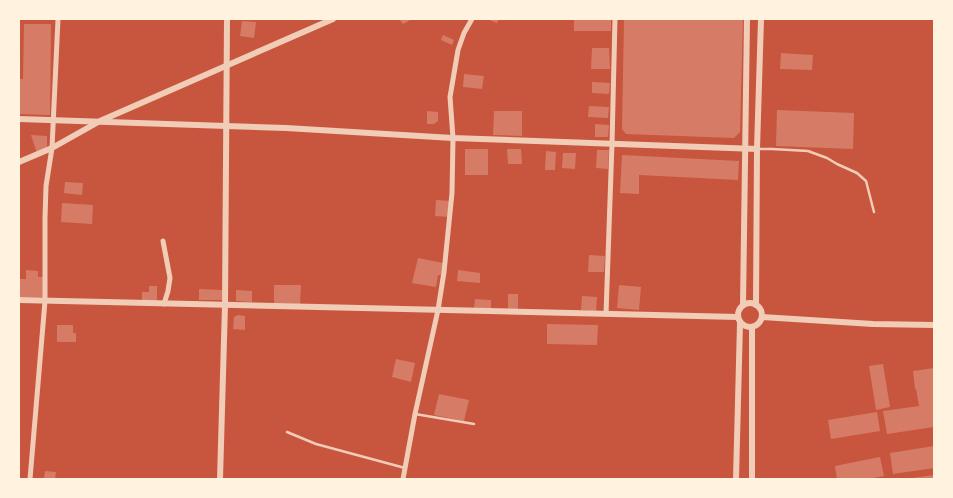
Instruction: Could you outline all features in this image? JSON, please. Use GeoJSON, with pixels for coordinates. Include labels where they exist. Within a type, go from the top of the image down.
{"type":"FeatureCollection","features":[{"type":"Feature","properties":{"kind":"street"},"geometry":{"type":"LineString","coordinates":[[30,479],[44,301],[44,218],[46,186],[52,148],[58,19]]}},
{"type":"Feature","properties":{"kind":"street"},"geometry":{"type":"LineString","coordinates":[[220,479],[225,305],[227,19]]}},
{"type":"Feature","properties":{"kind":"street"},"geometry":{"type":"LineString","coordinates":[[19,162],[52,148],[100,122],[333,19]]}},
{"type":"Feature","properties":{"kind":"street"},"geometry":{"type":"LineString","coordinates":[[403,479],[444,272],[452,192],[453,138],[450,97],[458,50],[464,33],[472,19]]}},
{"type":"Feature","properties":{"kind":"street"},"geometry":{"type":"LineString","coordinates":[[606,314],[615,19]]}},
{"type":"Feature","properties":{"kind":"street"},"geometry":{"type":"LineString","coordinates":[[743,305],[747,19]]}},
{"type":"Feature","properties":{"kind":"street"},"geometry":{"type":"LineString","coordinates":[[756,305],[757,149],[761,19]]}},
{"type":"Feature","properties":{"kind":"street"},"geometry":{"type":"LineString","coordinates":[[19,119],[286,128],[453,138],[757,149]]}},
{"type":"Feature","properties":{"kind":"street"},"geometry":{"type":"LineString","coordinates":[[163,241],[170,278],[164,304]]}},
{"type":"Feature","properties":{"kind":"street"},"geometry":{"type":"LineString","coordinates":[[19,300],[606,314],[739,320],[746,327],[752,327],[759,323],[762,316],[761,310],[756,305],[750,303],[743,305],[738,310],[739,320],[736,479]]}},
{"type":"Feature","properties":{"kind":"street"},"geometry":{"type":"LineString","coordinates":[[762,316],[873,324],[934,325]]}},
{"type":"Feature","properties":{"kind":"street"},"geometry":{"type":"LineString","coordinates":[[752,327],[752,479]]}},
{"type":"Feature","properties":{"kind":"lane"},"geometry":{"type":"LineString","coordinates":[[757,149],[808,151],[828,158],[858,173],[866,181],[874,212]]}},
{"type":"Feature","properties":{"kind":"lane"},"geometry":{"type":"LineString","coordinates":[[415,414],[474,424]]}},
{"type":"Feature","properties":{"kind":"lane"},"geometry":{"type":"LineString","coordinates":[[287,432],[316,444],[405,468]]}},
{"type":"Feature","properties":{"kind":"building"},"geometry":{"type":"Polygon","coordinates":[[[399,19],[412,19],[403,24],[399,19]]]}},
{"type":"Feature","properties":{"kind":"building"},"geometry":{"type":"Polygon","coordinates":[[[487,19],[499,19],[497,23],[487,19]]]}},
{"type":"Feature","properties":{"kind":"building"},"geometry":{"type":"Polygon","coordinates":[[[574,19],[611,19],[611,31],[574,31],[574,19]]]}},
{"type":"Feature","properties":{"kind":"building"},"geometry":{"type":"Polygon","coordinates":[[[624,19],[743,19],[740,132],[734,138],[626,134],[622,129],[624,19]]]}},
{"type":"Feature","properties":{"kind":"building"},"geometry":{"type":"Polygon","coordinates":[[[242,21],[256,22],[254,38],[240,36],[242,21]]]}},
{"type":"Feature","properties":{"kind":"building"},"geometry":{"type":"Polygon","coordinates":[[[24,24],[51,24],[50,115],[19,114],[19,79],[23,79],[24,24]]]}},
{"type":"Feature","properties":{"kind":"building"},"geometry":{"type":"Polygon","coordinates":[[[443,35],[454,40],[452,45],[441,40],[443,35]]]}},
{"type":"Feature","properties":{"kind":"building"},"geometry":{"type":"Polygon","coordinates":[[[592,48],[609,48],[610,69],[591,69],[592,48]]]}},
{"type":"Feature","properties":{"kind":"building"},"geometry":{"type":"Polygon","coordinates":[[[781,53],[813,55],[812,70],[780,69],[781,53]]]}},
{"type":"Feature","properties":{"kind":"building"},"geometry":{"type":"Polygon","coordinates":[[[464,74],[484,76],[482,89],[463,87],[464,74]]]}},
{"type":"Feature","properties":{"kind":"building"},"geometry":{"type":"Polygon","coordinates":[[[592,82],[610,83],[609,94],[592,93],[592,82]]]}},
{"type":"Feature","properties":{"kind":"building"},"geometry":{"type":"Polygon","coordinates":[[[589,106],[609,107],[608,118],[588,117],[589,106]]]}},
{"type":"Feature","properties":{"kind":"building"},"geometry":{"type":"Polygon","coordinates":[[[777,110],[854,113],[853,149],[776,146],[777,110]]]}},
{"type":"Feature","properties":{"kind":"building"},"geometry":{"type":"Polygon","coordinates":[[[427,111],[438,112],[438,121],[434,124],[427,124],[427,111]]]}},
{"type":"Feature","properties":{"kind":"building"},"geometry":{"type":"Polygon","coordinates":[[[494,111],[522,111],[522,136],[493,135],[494,111]]]}},
{"type":"Feature","properties":{"kind":"building"},"geometry":{"type":"Polygon","coordinates":[[[595,124],[609,125],[608,137],[595,137],[595,124]]]}},
{"type":"Feature","properties":{"kind":"building"},"geometry":{"type":"Polygon","coordinates":[[[31,135],[47,136],[47,150],[37,153],[31,135]]]}},
{"type":"Feature","properties":{"kind":"building"},"geometry":{"type":"Polygon","coordinates":[[[465,149],[488,149],[488,175],[465,175],[465,149]]]}},
{"type":"Feature","properties":{"kind":"building"},"geometry":{"type":"Polygon","coordinates":[[[507,149],[521,149],[522,164],[508,164],[507,149]]]}},
{"type":"Feature","properties":{"kind":"building"},"geometry":{"type":"Polygon","coordinates":[[[597,150],[609,150],[608,169],[596,168],[597,150]]]}},
{"type":"Feature","properties":{"kind":"building"},"geometry":{"type":"Polygon","coordinates":[[[546,151],[556,152],[555,170],[545,170],[546,151]]]}},
{"type":"Feature","properties":{"kind":"building"},"geometry":{"type":"Polygon","coordinates":[[[563,153],[576,153],[575,169],[562,168],[563,153]]]}},
{"type":"Feature","properties":{"kind":"building"},"geometry":{"type":"Polygon","coordinates":[[[622,155],[739,161],[738,180],[639,175],[639,194],[620,193],[622,155]]]}},
{"type":"Feature","properties":{"kind":"building"},"geometry":{"type":"Polygon","coordinates":[[[65,182],[83,183],[82,195],[64,193],[65,182]]]}},
{"type":"Feature","properties":{"kind":"building"},"geometry":{"type":"Polygon","coordinates":[[[436,200],[450,201],[449,217],[435,216],[436,200]]]}},
{"type":"Feature","properties":{"kind":"building"},"geometry":{"type":"Polygon","coordinates":[[[62,203],[93,205],[92,224],[61,222],[62,203]]]}},
{"type":"Feature","properties":{"kind":"building"},"geometry":{"type":"Polygon","coordinates":[[[589,255],[605,256],[604,272],[588,272],[589,255]]]}},
{"type":"Feature","properties":{"kind":"building"},"geometry":{"type":"Polygon","coordinates":[[[418,258],[443,263],[436,287],[412,283],[418,258]]]}},
{"type":"Feature","properties":{"kind":"building"},"geometry":{"type":"Polygon","coordinates":[[[26,270],[38,271],[38,277],[43,277],[43,297],[19,297],[19,279],[26,279],[26,270]]]}},
{"type":"Feature","properties":{"kind":"building"},"geometry":{"type":"Polygon","coordinates":[[[458,270],[480,273],[480,283],[457,281],[458,270]]]}},
{"type":"Feature","properties":{"kind":"building"},"geometry":{"type":"Polygon","coordinates":[[[274,285],[301,285],[300,304],[274,303],[274,285]]]}},
{"type":"Feature","properties":{"kind":"building"},"geometry":{"type":"Polygon","coordinates":[[[619,285],[641,287],[639,310],[617,308],[619,285]]]}},
{"type":"Feature","properties":{"kind":"building"},"geometry":{"type":"Polygon","coordinates":[[[149,286],[157,286],[157,301],[142,301],[142,292],[149,292],[149,286]]]}},
{"type":"Feature","properties":{"kind":"building"},"geometry":{"type":"Polygon","coordinates":[[[199,289],[223,290],[222,300],[199,300],[199,289]]]}},
{"type":"Feature","properties":{"kind":"building"},"geometry":{"type":"Polygon","coordinates":[[[236,290],[252,291],[252,302],[236,301],[236,290]]]}},
{"type":"Feature","properties":{"kind":"building"},"geometry":{"type":"Polygon","coordinates":[[[508,294],[518,294],[518,310],[508,310],[508,294]]]}},
{"type":"Feature","properties":{"kind":"building"},"geometry":{"type":"Polygon","coordinates":[[[582,296],[597,297],[596,311],[581,310],[582,296]]]}},
{"type":"Feature","properties":{"kind":"building"},"geometry":{"type":"Polygon","coordinates":[[[475,299],[491,300],[491,308],[474,308],[475,299]]]}},
{"type":"Feature","properties":{"kind":"building"},"geometry":{"type":"Polygon","coordinates":[[[238,315],[245,316],[245,330],[233,329],[234,317],[238,315]]]}},
{"type":"Feature","properties":{"kind":"building"},"geometry":{"type":"Polygon","coordinates":[[[547,324],[598,325],[597,345],[547,344],[547,324]]]}},
{"type":"Feature","properties":{"kind":"building"},"geometry":{"type":"Polygon","coordinates":[[[57,325],[73,325],[73,333],[76,333],[76,342],[57,342],[57,325]]]}},
{"type":"Feature","properties":{"kind":"building"},"geometry":{"type":"Polygon","coordinates":[[[396,359],[415,363],[411,382],[392,377],[396,359]]]}},
{"type":"Feature","properties":{"kind":"building"},"geometry":{"type":"Polygon","coordinates":[[[883,364],[890,407],[876,410],[869,366],[883,364]]]}},
{"type":"Feature","properties":{"kind":"building"},"geometry":{"type":"Polygon","coordinates":[[[934,368],[934,427],[887,434],[883,411],[919,406],[913,371],[934,368]]]}},
{"type":"Feature","properties":{"kind":"building"},"geometry":{"type":"Polygon","coordinates":[[[439,394],[469,400],[464,421],[434,415],[439,394]]]}},
{"type":"Feature","properties":{"kind":"building"},"geometry":{"type":"Polygon","coordinates":[[[877,412],[880,431],[831,439],[828,420],[877,412]]]}},
{"type":"Feature","properties":{"kind":"building"},"geometry":{"type":"Polygon","coordinates":[[[934,446],[934,468],[893,474],[890,453],[934,446]]]}},
{"type":"Feature","properties":{"kind":"building"},"geometry":{"type":"Polygon","coordinates":[[[880,457],[884,476],[868,479],[837,479],[835,466],[880,457]]]}},
{"type":"Feature","properties":{"kind":"building"},"geometry":{"type":"Polygon","coordinates":[[[45,471],[56,472],[55,479],[44,479],[45,471]]]}},
{"type":"Feature","properties":{"kind":"building"},"geometry":{"type":"Polygon","coordinates":[[[934,475],[934,479],[912,479],[912,478],[934,475]]]}}]}
